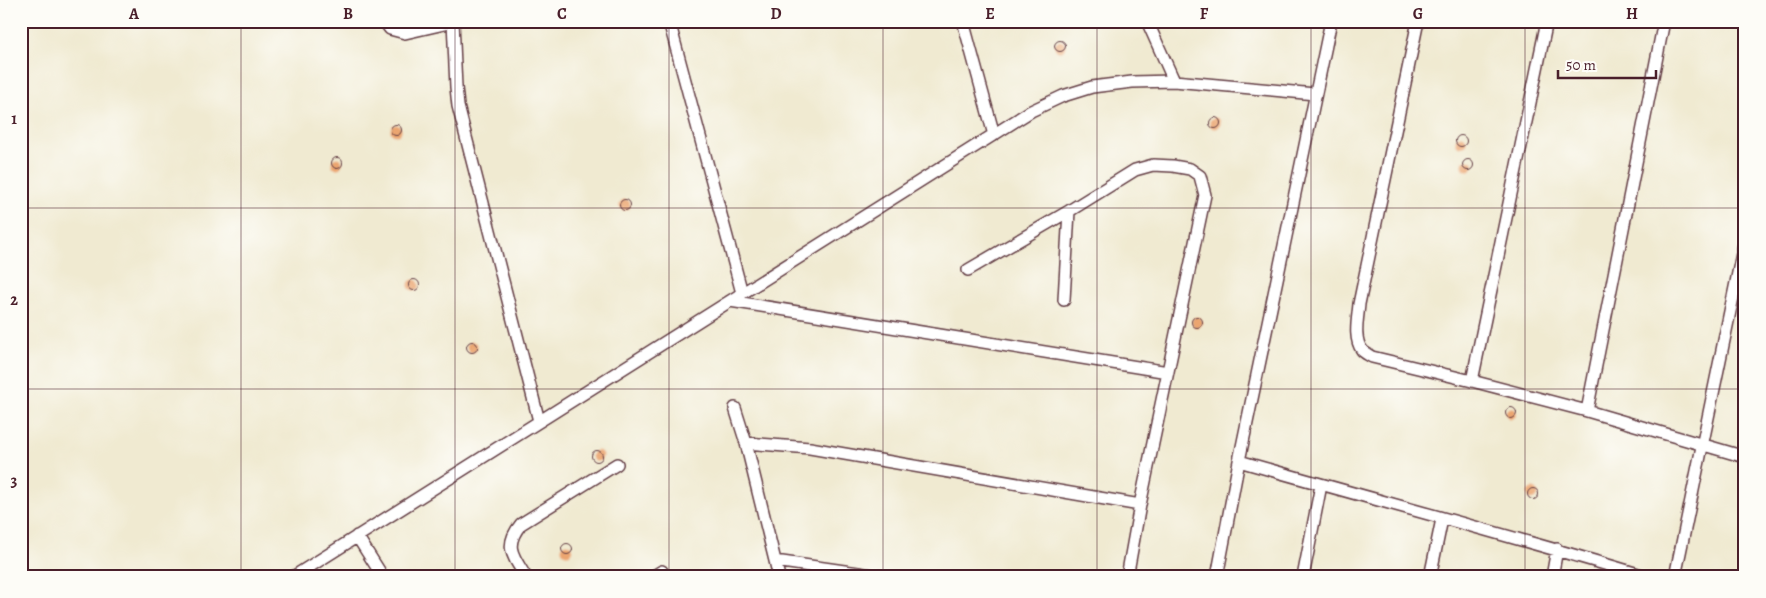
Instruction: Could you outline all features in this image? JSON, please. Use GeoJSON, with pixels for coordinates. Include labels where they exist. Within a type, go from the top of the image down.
{"type":"FeatureCollection","features":[{"type":"Feature","properties":{"kind":"street"},"geometry":{"type":"LineString","coordinates":[[384,21],[390,30],[405,33],[452,22],[458,106],[540,421]]}},
{"type":"Feature","properties":{"kind":"street"},"geometry":{"type":"LineString","coordinates":[[669,21],[742,293]]}},
{"type":"Feature","properties":{"kind":"street"},"geometry":{"type":"LineString","coordinates":[[963,21],[994,134]]}},
{"type":"Feature","properties":{"kind":"street"},"geometry":{"type":"LineString","coordinates":[[1147,21],[1174,81]]}},
{"type":"Feature","properties":{"kind":"street"},"geometry":{"type":"LineString","coordinates":[[1217,577],[1239,461],[1331,21]]}},
{"type":"Feature","properties":{"kind":"street"},"geometry":{"type":"LineString","coordinates":[[1418,21],[1359,304],[1356,330],[1362,351],[1372,356],[1587,412],[1745,457]]}},
{"type":"Feature","properties":{"kind":"street"},"geometry":{"type":"LineString","coordinates":[[1472,381],[1547,21]]}},
{"type":"Feature","properties":{"kind":"street"},"geometry":{"type":"LineString","coordinates":[[1587,412],[1664,21]]}},
{"type":"Feature","properties":{"kind":"street"},"geometry":{"type":"LineString","coordinates":[[294,577],[1031,111],[1063,96],[1092,87],[1132,82],[1174,81],[1315,94]]}},
{"type":"Feature","properties":{"kind":"street"},"geometry":{"type":"LineString","coordinates":[[968,270],[1135,170],[1153,166],[1173,166],[1190,169],[1200,176],[1205,195],[1140,505],[1127,577]]}},
{"type":"Feature","properties":{"kind":"street"},"geometry":{"type":"LineString","coordinates":[[1064,300],[1069,211]]}},
{"type":"Feature","properties":{"kind":"street"},"geometry":{"type":"LineString","coordinates":[[1675,577],[1745,239]]}},
{"type":"Feature","properties":{"kind":"street"},"geometry":{"type":"LineString","coordinates":[[730,301],[1168,372]]}},
{"type":"Feature","properties":{"kind":"street"},"geometry":{"type":"LineString","coordinates":[[735,408],[746,444],[779,577]]}},
{"type":"Feature","properties":{"kind":"street"},"geometry":{"type":"LineString","coordinates":[[746,444],[810,448],[1140,505]]}},
{"type":"Feature","properties":{"kind":"street"},"geometry":{"type":"LineString","coordinates":[[1239,461],[1442,519],[1557,549],[1648,577]]}},
{"type":"Feature","properties":{"kind":"street"},"geometry":{"type":"LineString","coordinates":[[526,577],[514,557],[511,544],[512,535],[521,524],[617,464]]}},
{"type":"Feature","properties":{"kind":"street"},"geometry":{"type":"LineString","coordinates":[[1303,577],[1321,484]]}},
{"type":"Feature","properties":{"kind":"street"},"geometry":{"type":"LineString","coordinates":[[1430,577],[1442,519]]}},
{"type":"Feature","properties":{"kind":"street"},"geometry":{"type":"LineString","coordinates":[[357,536],[383,577]]}},
{"type":"Feature","properties":{"kind":"street"},"geometry":{"type":"LineString","coordinates":[[1552,577],[1557,549]]}},
{"type":"Feature","properties":{"kind":"street"},"geometry":{"type":"LineString","coordinates":[[775,561],[886,577]]}},
{"type":"Feature","properties":{"kind":"building"},"geometry":{"type":"Polygon","coordinates":[[[1060,40],[1066,46],[1060,52],[1054,46],[1060,40]]]}},
{"type":"Feature","properties":{"kind":"building"},"geometry":{"type":"Polygon","coordinates":[[[1215,117],[1221,123],[1215,129],[1209,123],[1215,117]]]}},
{"type":"Feature","properties":{"kind":"building"},"geometry":{"type":"Polygon","coordinates":[[[396,124],[402,130],[396,136],[390,130],[396,124]]]}},
{"type":"Feature","properties":{"kind":"building"},"geometry":{"type":"Polygon","coordinates":[[[1461,135],[1467,141],[1461,147],[1455,141],[1461,135]]]}},
{"type":"Feature","properties":{"kind":"building"},"geometry":{"type":"Polygon","coordinates":[[[337,157],[343,163],[337,169],[331,163],[337,157]]]}},
{"type":"Feature","properties":{"kind":"building"},"geometry":{"type":"Polygon","coordinates":[[[1468,159],[1474,165],[1468,171],[1462,165],[1468,159]]]}},
{"type":"Feature","properties":{"kind":"building"},"geometry":{"type":"Polygon","coordinates":[[[625,199],[631,205],[625,211],[619,205],[625,199]]]}},
{"type":"Feature","properties":{"kind":"building"},"geometry":{"type":"Polygon","coordinates":[[[414,279],[420,285],[414,291],[408,285],[414,279]]]}},
{"type":"Feature","properties":{"kind":"building"},"geometry":{"type":"Polygon","coordinates":[[[1197,316],[1203,322],[1197,328],[1191,322],[1197,316]]]}},
{"type":"Feature","properties":{"kind":"building"},"geometry":{"type":"Polygon","coordinates":[[[472,341],[478,347],[472,353],[466,347],[472,341]]]}},
{"type":"Feature","properties":{"kind":"building"},"geometry":{"type":"Polygon","coordinates":[[[1511,407],[1517,413],[1511,419],[1505,413],[1511,407]]]}},
{"type":"Feature","properties":{"kind":"building"},"geometry":{"type":"Polygon","coordinates":[[[597,450],[603,456],[597,462],[591,456],[597,450]]]}},
{"type":"Feature","properties":{"kind":"building"},"geometry":{"type":"Polygon","coordinates":[[[1533,488],[1539,494],[1533,500],[1527,494],[1533,488]]]}},
{"type":"Feature","properties":{"kind":"building"},"geometry":{"type":"Polygon","coordinates":[[[567,543],[573,549],[567,555],[561,549],[567,543]]]}}]}
